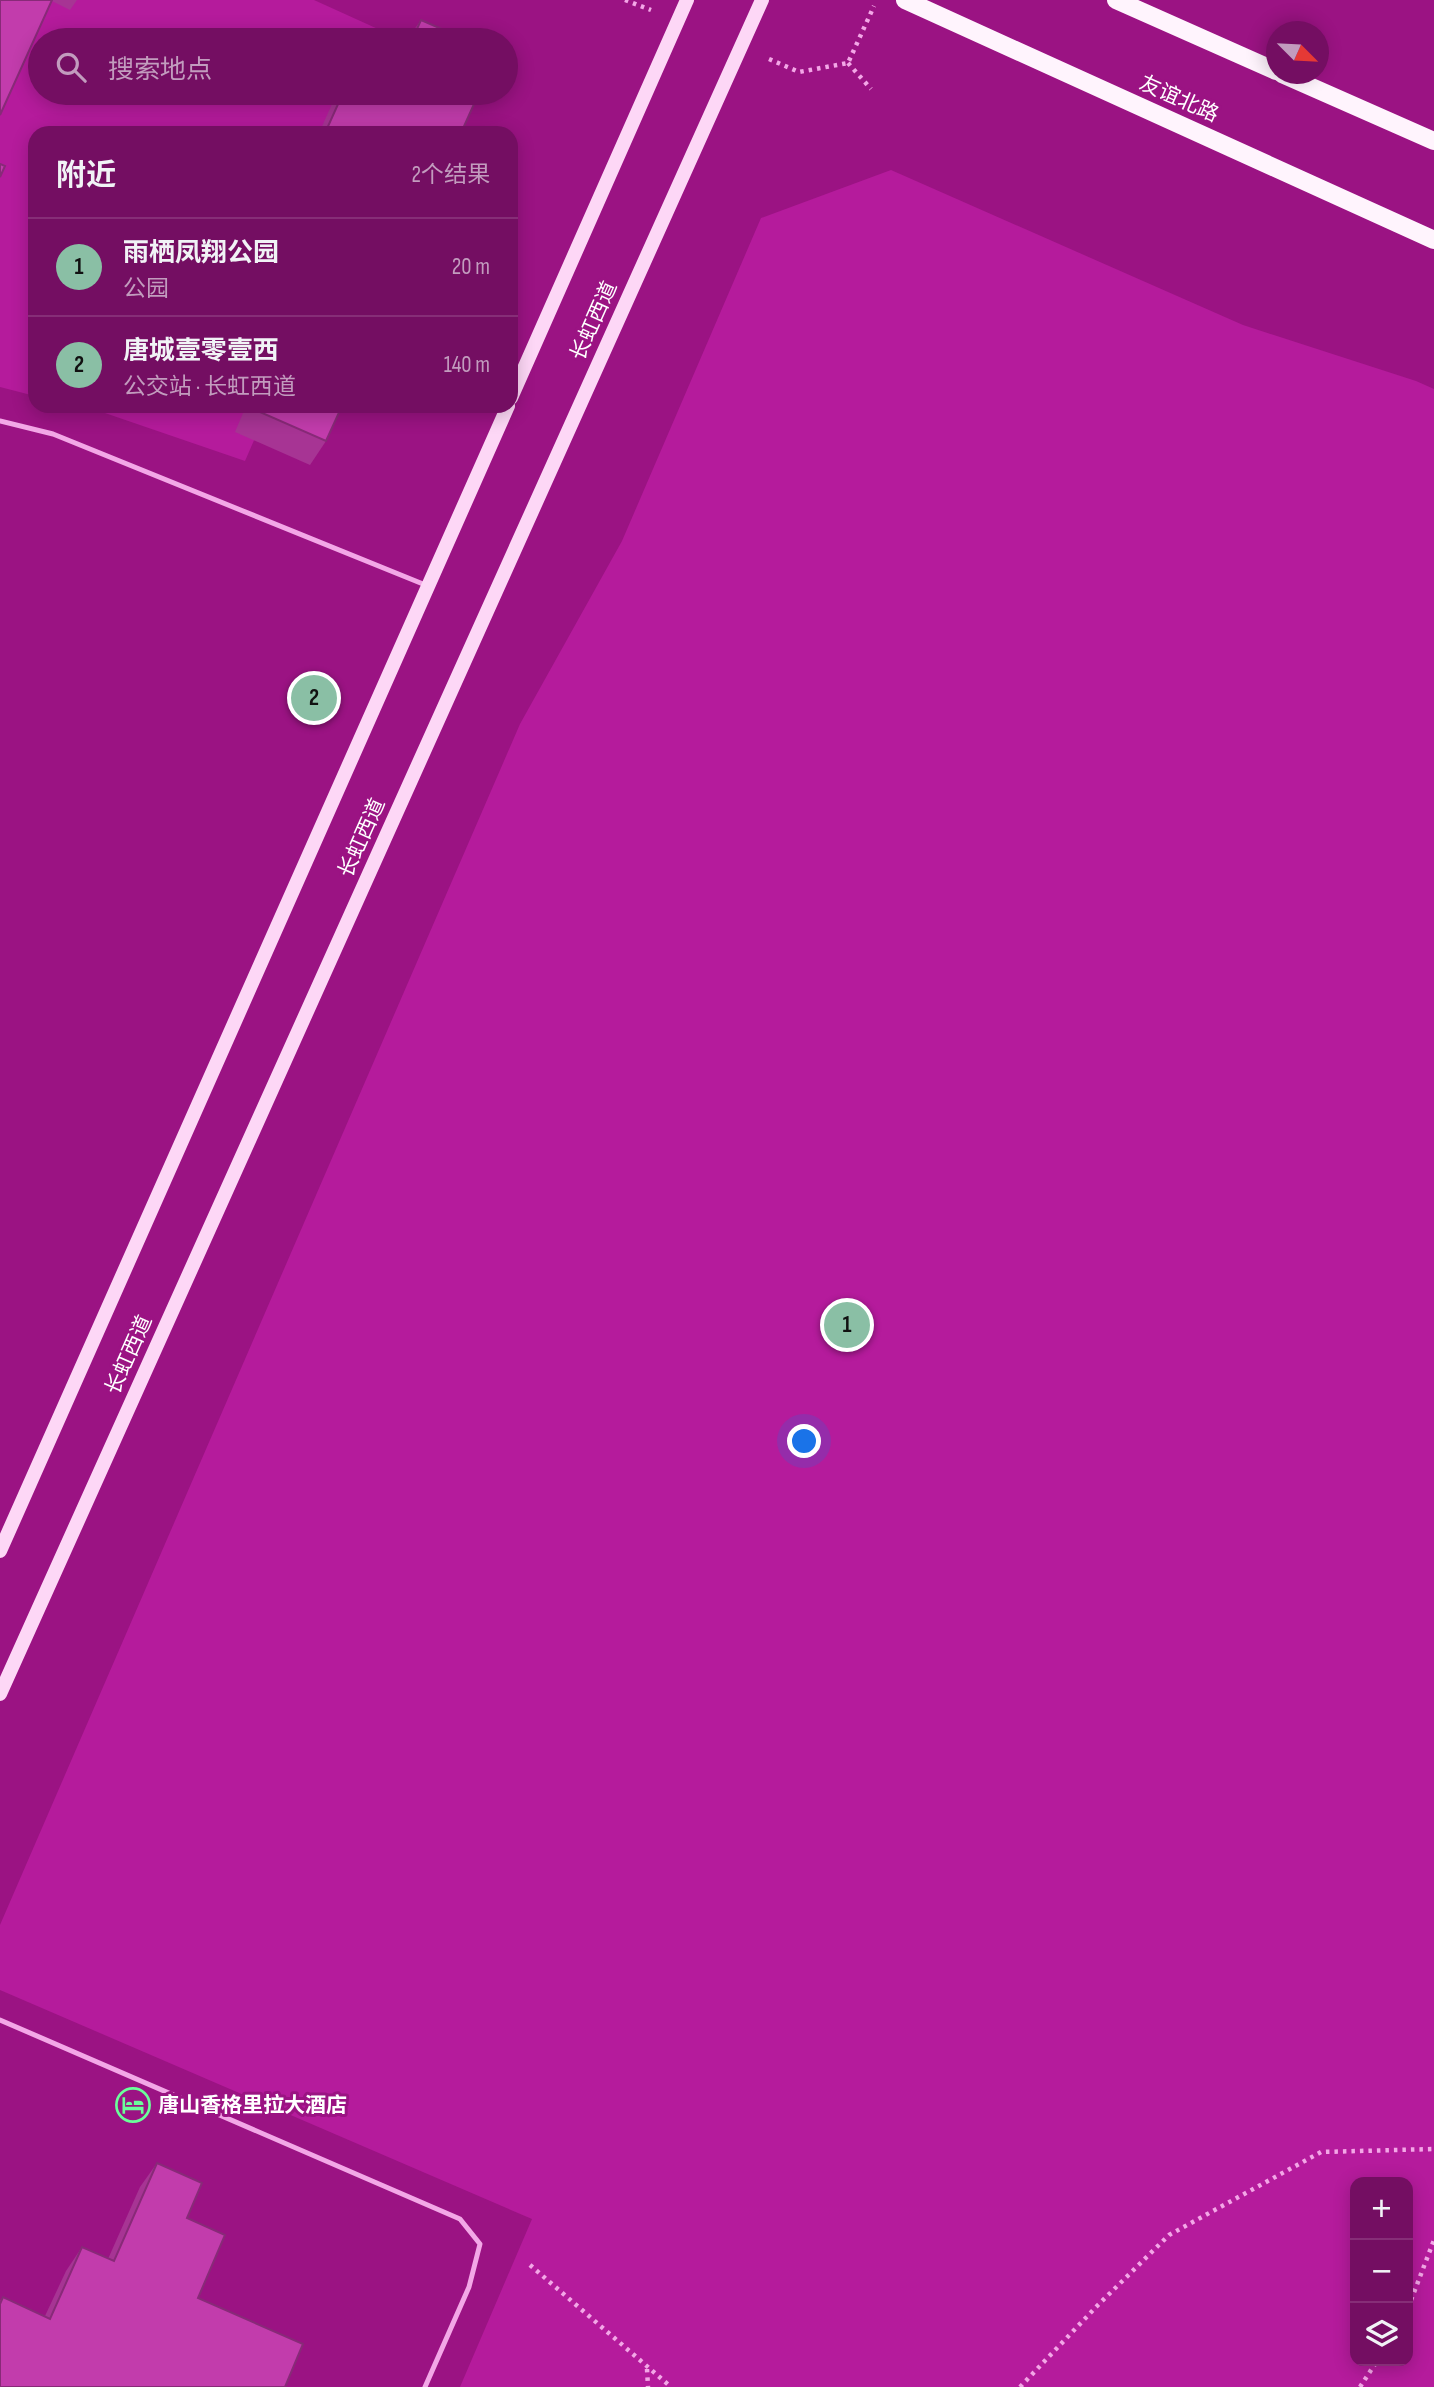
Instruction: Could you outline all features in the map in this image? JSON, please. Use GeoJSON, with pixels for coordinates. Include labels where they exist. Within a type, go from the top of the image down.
{"type":"FeatureCollection","features":[{"type":"Feature","properties":{"kind":"main road"},"geometry":{"type":"LineString","coordinates":[[518,382],[687,0]]}},
{"type":"Feature","properties":{"kind":"main road","name":"长虹西道"},"geometry":{"type":"LineString","coordinates":[[0,1694],[762,0]]}},
{"type":"Feature","properties":{"kind":"main road","name":"友谊北路"},"geometry":{"type":"LineString","coordinates":[[905,0],[1434,240]]}},
{"type":"Feature","properties":{"kind":"main road"},"geometry":{"type":"LineString","coordinates":[[1116,0],[1266,67]]}},
{"type":"Feature","properties":{"kind":"main road"},"geometry":{"type":"LineString","coordinates":[[1305,84],[1434,141]]}},
{"type":"Feature","properties":{"kind":"main road","name":"长虹西道"},"geometry":{"type":"LineString","coordinates":[[0,1550],[505,413]]}},
{"type":"Feature","properties":{"kind":"lane"},"geometry":{"type":"LineString","coordinates":[[0,421],[53,434],[428,586]]}},
{"type":"Feature","properties":{"kind":"lane"},"geometry":{"type":"LineString","coordinates":[[0,2020],[460,2220],[480,2244],[469,2287],[425,2387]]}},
{"type":"Feature","properties":{"kind":"path"},"geometry":{"type":"LineString","coordinates":[[848,63],[871,89]]}},
{"type":"Feature","properties":{"kind":"path"},"geometry":{"type":"LineString","coordinates":[[1020,2387],[1169,2235],[1321,2152],[1434,2149]]}},
{"type":"Feature","properties":{"kind":"path"},"geometry":{"type":"LineString","coordinates":[[1410,2303],[1434,2240]]}},
{"type":"Feature","properties":{"kind":"path"},"geometry":{"type":"LineString","coordinates":[[530,2265],[671,2387]]}},
{"type":"Feature","properties":{"kind":"path"},"geometry":{"type":"LineString","coordinates":[[1360,2387],[1374,2366]]}},
{"type":"Feature","properties":{"kind":"path"},"geometry":{"type":"LineString","coordinates":[[647,2368],[648,2387]]}},
{"type":"Feature","properties":{"kind":"shaded area"},"geometry":{"type":"Polygon","coordinates":[[[0,0],[314,0],[376,28],[28,28],[28,105],[394,105],[390,126],[28,126],[28,394],[0,387],[0,0]]]}},
{"type":"Feature","properties":{"kind":"shaded area"},"geometry":{"type":"Polygon","coordinates":[[[891,170],[1243,325],[1434,389],[1434,2387],[460,2387],[532,2219],[0,1990],[0,1925],[520,724],[622,541],[761,218],[891,170]]]}},
{"type":"Feature","properties":{"kind":"shaded area"},"geometry":{"type":"Polygon","coordinates":[[[105,413],[266,413],[245,461],[105,413]]]}},
{"type":"Feature","properties":{"kind":"building"},"geometry":{"type":"Polygon","coordinates":[[[0,0],[52,0],[39,28],[28,28],[28,53],[0,115],[0,0]]]}},
{"type":"Feature","properties":{"kind":"building"},"geometry":{"type":"Polygon","coordinates":[[[421,20],[439,28],[417,28],[421,20]]]}},
{"type":"Feature","properties":{"kind":"building"},"geometry":{"type":"Polygon","coordinates":[[[338,105],[474,105],[464,126],[328,126],[338,105]]]}},
{"type":"Feature","properties":{"kind":"building"},"geometry":{"type":"Polygon","coordinates":[[[0,164],[5,166],[0,177],[0,164]]]}},
{"type":"Feature","properties":{"kind":"building"},"geometry":{"type":"Polygon","coordinates":[[[262,413],[339,413],[326,441],[262,413]]]}},
{"type":"Feature","properties":{"kind":"building"},"geometry":{"type":"Polygon","coordinates":[[[157,2163],[202,2183],[187,2218],[225,2235],[198,2298],[303,2344],[285,2387],[0,2387],[0,2304],[3,2297],[50,2319],[82,2247],[114,2261],[157,2163]]]}},
{"type":"Feature","properties":{"kind":"place","name":"唐城壹零壹西"},"geometry":{"type":"Point","coordinates":[314,698]}},
{"type":"Feature","properties":{"kind":"place","name":"雨栖凤翔公园"},"geometry":{"type":"Point","coordinates":[847,1325]}},
{"type":"Feature","properties":{"kind":"place","name":"唐山香格里拉大酒店"},"geometry":{"type":"Point","coordinates":[133,2105]}}]}
